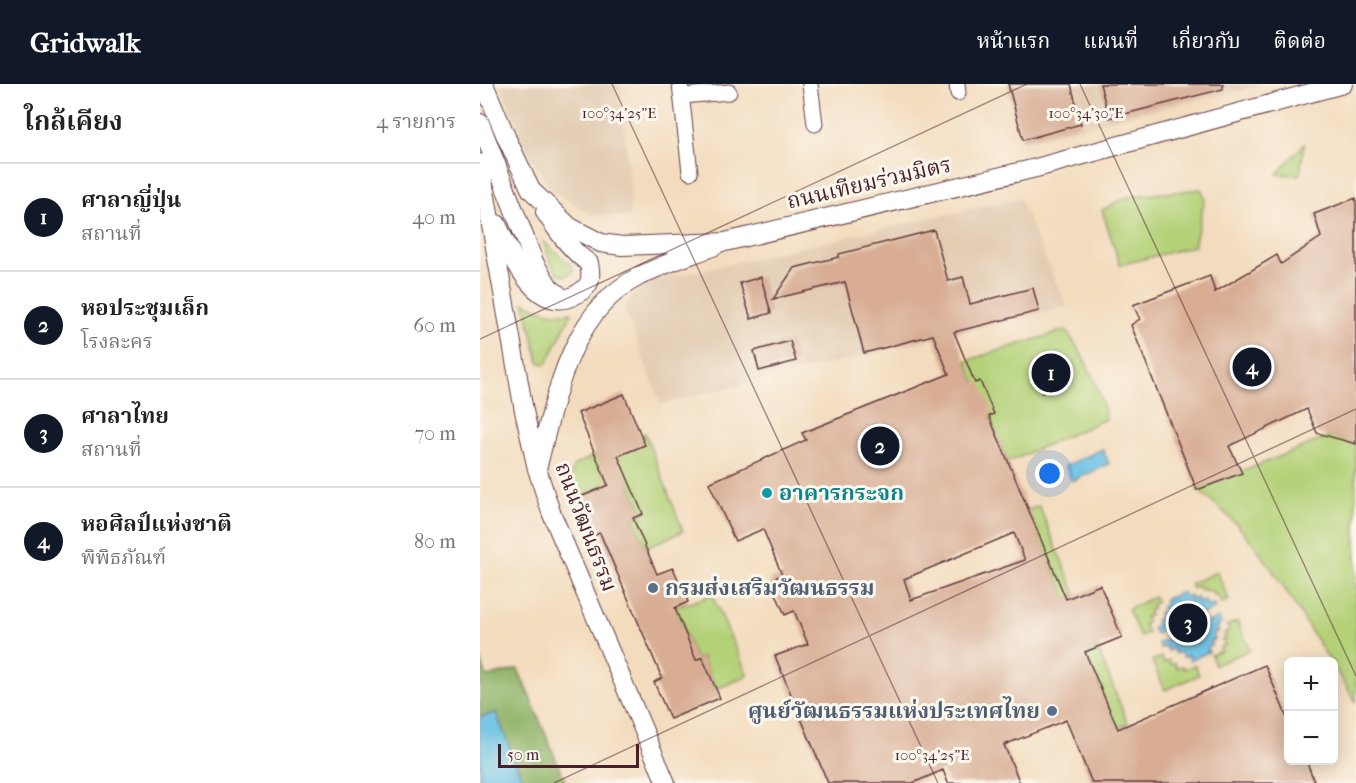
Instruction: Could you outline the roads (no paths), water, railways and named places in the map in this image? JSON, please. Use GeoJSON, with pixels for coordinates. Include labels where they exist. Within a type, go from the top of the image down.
{"type":"FeatureCollection","features":[{"type":"Feature","properties":{"kind":"street","name":"ถนนเทียมร่วมมิตร"},"geometry":{"type":"LineString","coordinates":[[484,84],[531,190],[570,227],[601,243],[622,246],[725,242],[1036,168],[1342,84]]}},
{"type":"Feature","properties":{"kind":"street"},"geometry":{"type":"LineString","coordinates":[[810,84],[815,124]]}},
{"type":"Feature","properties":{"kind":"street"},"geometry":{"type":"LineString","coordinates":[[690,172],[681,90],[729,92]]}},
{"type":"Feature","properties":{"kind":"street"},"geometry":{"type":"LineString","coordinates":[[480,123],[541,277],[549,288],[562,296],[575,296]]}},
{"type":"Feature","properties":{"kind":"street"},"geometry":{"type":"LineString","coordinates":[[480,163],[487,205],[517,266],[533,287],[547,298],[563,300],[575,296],[586,288],[592,277],[590,263],[557,232],[531,190]]}},
{"type":"Feature","properties":{"kind":"street","name":"ถนนวัฒนธรรม"},"geometry":{"type":"LineString","coordinates":[[487,205],[524,411],[537,469],[551,512],[666,783]]}},
{"type":"Feature","properties":{"kind":"street"},"geometry":{"type":"LineString","coordinates":[[537,469],[561,375],[576,342],[605,300],[637,277],[725,242]]}},
{"type":"Feature","properties":{"kind":"water"},"geometry":{"type":"Polygon","coordinates":[[[1103,449],[1109,464],[1072,481],[1065,466],[1103,449]]]}},
{"type":"Feature","properties":{"kind":"water"},"geometry":{"type":"Polygon","coordinates":[[[1183,592],[1185,597],[1190,595],[1192,600],[1197,598],[1200,603],[1205,601],[1207,606],[1213,604],[1215,609],[1198,616],[1183,607],[1173,612],[1175,615],[1171,626],[1155,634],[1152,628],[1157,625],[1155,620],[1160,618],[1158,613],[1163,610],[1161,607],[1166,604],[1164,600],[1183,592]]]}},
{"type":"Feature","properties":{"kind":"water"},"geometry":{"type":"Polygon","coordinates":[[[1219,618],[1221,624],[1216,627],[1218,632],[1213,634],[1215,639],[1210,641],[1212,645],[1207,647],[1209,652],[1190,660],[1188,655],[1183,657],[1180,652],[1175,654],[1173,649],[1168,651],[1166,646],[1160,648],[1158,643],[1175,636],[1190,645],[1200,640],[1202,625],[1219,618]]]}},
{"type":"Feature","properties":{"kind":"water"},"geometry":{"type":"Polygon","coordinates":[[[496,713],[524,783],[480,783],[480,717],[496,713]]]}},
{"type":"Feature","properties":{"kind":"place","name":"หอศิลป์แห่งชาติ"},"geometry":{"type":"Point","coordinates":[1252,367]}},
{"type":"Feature","properties":{"kind":"place","name":"ศาลาญี่ปุ่น"},"geometry":{"type":"Point","coordinates":[1051,373]}},
{"type":"Feature","properties":{"kind":"place","name":"หอประชุมเล็ก"},"geometry":{"type":"Point","coordinates":[880,446]}},
{"type":"Feature","properties":{"kind":"place","name":"อาคารกระจก"},"geometry":{"type":"Point","coordinates":[767,493]}},
{"type":"Feature","properties":{"kind":"place","name":"กรมส่งเสริมวัฒนธรรม"},"geometry":{"type":"Point","coordinates":[653,588]}},
{"type":"Feature","properties":{"kind":"place","name":"ศาลาไทย"},"geometry":{"type":"Point","coordinates":[1188,623]}},
{"type":"Feature","properties":{"kind":"place","name":"ศูนย์วัฒนธรรมแห่งประเทศไทย"},"geometry":{"type":"Point","coordinates":[1052,711]}}]}
